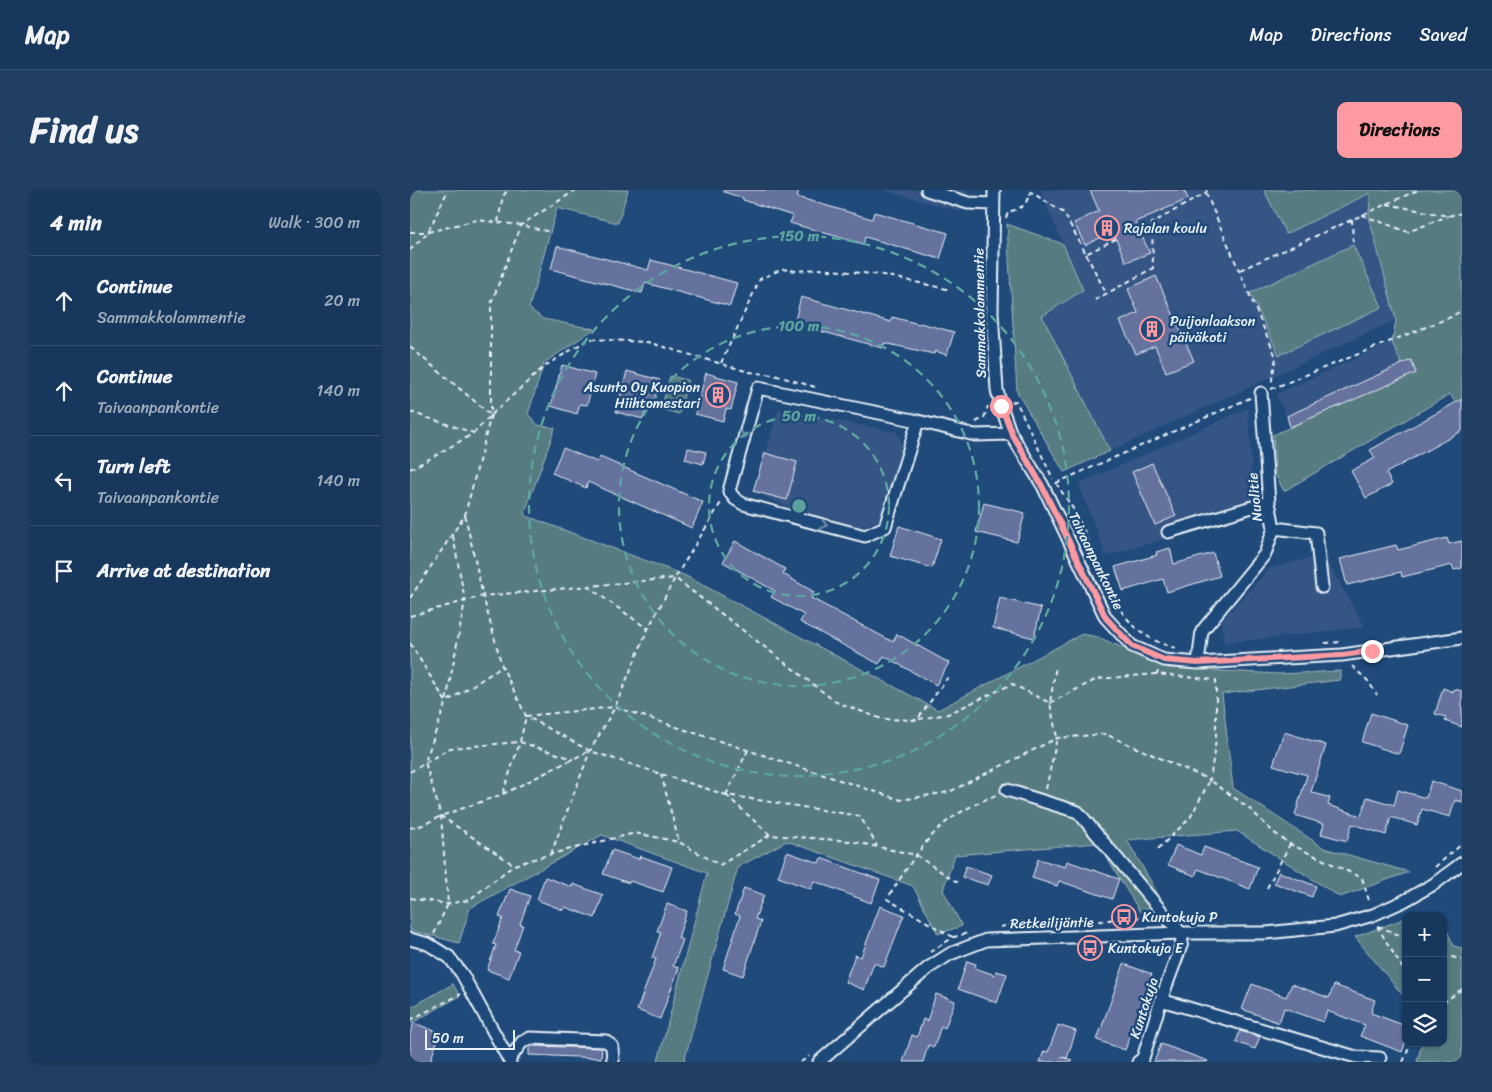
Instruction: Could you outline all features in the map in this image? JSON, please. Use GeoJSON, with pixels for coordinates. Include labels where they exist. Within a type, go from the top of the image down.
{"type":"FeatureCollection","features":[{"type":"Feature","properties":{"kind":"street"},"geometry":{"type":"LineString","coordinates":[[927,190],[968,203],[993,204]]}},
{"type":"Feature","properties":{"kind":"street","name":"Sammakkolammentie"},"geometry":{"type":"LineString","coordinates":[[994,190],[992,312],[997,390],[1012,434]]}},
{"type":"Feature","properties":{"kind":"street"},"geometry":{"type":"LineString","coordinates":[[918,421],[885,527],[865,536],[743,504],[734,499],[729,490],[758,388],[918,421],[974,436],[1012,434]]}},
{"type":"Feature","properties":{"kind":"street","name":"Nuolitie"},"geometry":{"type":"LineString","coordinates":[[1198,663],[1202,631],[1265,554],[1274,528],[1269,502],[1265,391]]}},
{"type":"Feature","properties":{"kind":"street","name":"Taivaanpankontie"},"geometry":{"type":"LineString","coordinates":[[1012,434],[1042,486],[1106,618],[1132,646],[1164,660],[1198,663],[1342,655],[1462,638]]}},
{"type":"Feature","properties":{"kind":"street"},"geometry":{"type":"LineString","coordinates":[[1168,532],[1269,502]]}},
{"type":"Feature","properties":{"kind":"street"},"geometry":{"type":"LineString","coordinates":[[1274,528],[1316,533],[1322,587]]}},
{"type":"Feature","properties":{"kind":"street"},"geometry":{"type":"LineString","coordinates":[[1007,790],[1078,812],[1181,933]]}},
{"type":"Feature","properties":{"kind":"street","name":"Retkeilijäntie"},"geometry":{"type":"LineString","coordinates":[[818,1062],[928,968],[950,954],[986,940],[1181,933],[1266,933],[1335,926],[1373,915],[1404,901],[1434,884],[1462,863]]}},
{"type":"Feature","properties":{"kind":"street","name":"Kuntokuja"},"geometry":{"type":"LineString","coordinates":[[1138,1062],[1144,1058],[1161,1000],[1182,943],[1181,933]]}},
{"type":"Feature","properties":{"kind":"street"},"geometry":{"type":"LineString","coordinates":[[410,940],[428,944],[449,957],[471,989],[510,1061],[522,1042],[530,1038],[606,1041],[612,1046],[613,1062]]}},
{"type":"Feature","properties":{"kind":"street"},"geometry":{"type":"LineString","coordinates":[[1161,1000],[1356,1057],[1380,1058]]}},
{"type":"Feature","properties":{"kind":"path"},"geometry":{"type":"LineString","coordinates":[[410,250],[428,232],[448,190]]}},
{"type":"Feature","properties":{"kind":"path"},"geometry":{"type":"LineString","coordinates":[[498,222],[503,196],[508,190]]}},
{"type":"Feature","properties":{"kind":"path"},"geometry":{"type":"LineString","coordinates":[[410,598],[465,516],[491,415],[491,304],[521,225],[576,190]]}},
{"type":"Feature","properties":{"kind":"path"},"geometry":{"type":"LineString","coordinates":[[1239,270],[1418,190]]}},
{"type":"Feature","properties":{"kind":"path"},"geometry":{"type":"LineString","coordinates":[[1094,300],[1153,268],[1152,223],[1206,191],[1276,357],[1265,391]]}},
{"type":"Feature","properties":{"kind":"path"},"geometry":{"type":"LineString","coordinates":[[1005,219],[1008,212],[1021,209],[1027,202],[1031,192],[1064,214],[1106,294]]}},
{"type":"Feature","properties":{"kind":"path"},"geometry":{"type":"LineString","coordinates":[[1387,204],[1448,216]]}},
{"type":"Feature","properties":{"kind":"path"},"geometry":{"type":"LineString","coordinates":[[1362,215],[1408,232],[1448,216],[1462,213]]}},
{"type":"Feature","properties":{"kind":"path"},"geometry":{"type":"LineString","coordinates":[[1352,219],[1353,245]]}},
{"type":"Feature","properties":{"kind":"path"},"geometry":{"type":"LineString","coordinates":[[410,232],[428,232],[477,220],[521,225],[550,232]]}},
{"type":"Feature","properties":{"kind":"path"},"geometry":{"type":"LineString","coordinates":[[1086,254],[1116,239]]}},
{"type":"Feature","properties":{"kind":"path"},"geometry":{"type":"LineString","coordinates":[[721,363],[760,279],[782,269],[796,271],[818,269],[883,275],[950,290]]}},
{"type":"Feature","properties":{"kind":"path"},"geometry":{"type":"LineString","coordinates":[[410,469],[474,433],[545,366],[589,339],[647,342],[749,372],[774,375],[821,388]]}},
{"type":"Feature","properties":{"kind":"path"},"geometry":{"type":"LineString","coordinates":[[410,347],[491,415]]}},
{"type":"Feature","properties":{"kind":"path"},"geometry":{"type":"LineString","coordinates":[[1016,401],[1056,484]]}},
{"type":"Feature","properties":{"kind":"path"},"geometry":{"type":"LineString","coordinates":[[970,423],[984,418],[988,408]]}},
{"type":"Feature","properties":{"kind":"path"},"geometry":{"type":"LineString","coordinates":[[410,412],[474,433]]}},
{"type":"Feature","properties":{"kind":"path"},"geometry":{"type":"LineString","coordinates":[[551,854],[590,751],[615,706],[648,630],[675,578],[729,490]]}},
{"type":"Feature","properties":{"kind":"path"},"geometry":{"type":"LineString","coordinates":[[465,516],[483,596],[502,666],[526,716],[590,751],[726,795],[860,816],[877,846]]}},
{"type":"Feature","properties":{"kind":"path"},"geometry":{"type":"LineString","coordinates":[[432,939],[448,904],[441,816],[425,762],[446,702],[465,601],[453,534]]}},
{"type":"Feature","properties":{"kind":"path"},"geometry":{"type":"LineString","coordinates":[[410,616],[483,596],[675,578],[836,702],[882,719],[917,720],[948,714],[1012,684],[1050,703]]}},
{"type":"Feature","properties":{"kind":"path"},"geometry":{"type":"LineString","coordinates":[[587,586],[648,630]]}},
{"type":"Feature","properties":{"kind":"path"},"geometry":{"type":"LineString","coordinates":[[410,643],[446,702]]}},
{"type":"Feature","properties":{"kind":"path"},"geometry":{"type":"LineString","coordinates":[[1157,674],[1164,660]]}},
{"type":"Feature","properties":{"kind":"path"},"geometry":{"type":"LineString","coordinates":[[1357,662],[1349,664],[1368,681],[1377,695]]}},
{"type":"Feature","properties":{"kind":"path"},"geometry":{"type":"LineString","coordinates":[[446,702],[502,666]]}},
{"type":"Feature","properties":{"kind":"path"},"geometry":{"type":"LineString","coordinates":[[1043,801],[1058,738],[1050,703],[1056,666]]}},
{"type":"Feature","properties":{"kind":"path"},"geometry":{"type":"LineString","coordinates":[[1050,703],[1097,679],[1157,674],[1216,680],[1216,739],[1210,780],[1190,818],[1158,849]]}},
{"type":"Feature","properties":{"kind":"path"},"geometry":{"type":"LineString","coordinates":[[917,720],[948,677]]}},
{"type":"Feature","properties":{"kind":"path"},"geometry":{"type":"LineString","coordinates":[[526,716],[615,706],[901,800],[948,792],[1058,738],[1105,734],[1210,780],[1250,809],[1273,832],[1290,844],[1362,878],[1373,915],[1402,967]]}},
{"type":"Feature","properties":{"kind":"path"},"geometry":{"type":"LineString","coordinates":[[503,794],[520,742],[526,716]]}},
{"type":"Feature","properties":{"kind":"path"},"geometry":{"type":"LineString","coordinates":[[410,772],[450,748],[520,742],[574,759]]}},
{"type":"Feature","properties":{"kind":"path"},"geometry":{"type":"LineString","coordinates":[[726,795],[749,749]]}},
{"type":"Feature","properties":{"kind":"path"},"geometry":{"type":"LineString","coordinates":[[410,828],[424,825],[441,816],[503,794],[590,751]]}},
{"type":"Feature","properties":{"kind":"path"},"geometry":{"type":"LineString","coordinates":[[660,773],[679,842]]}},
{"type":"Feature","properties":{"kind":"path"},"geometry":{"type":"LineString","coordinates":[[954,937],[887,899],[916,855],[945,823],[979,802],[1007,790]]}},
{"type":"Feature","properties":{"kind":"path"},"geometry":{"type":"LineString","coordinates":[[726,795],[770,834],[850,841],[916,855],[961,884]]}},
{"type":"Feature","properties":{"kind":"path"},"geometry":{"type":"LineString","coordinates":[[441,816],[514,865]]}},
{"type":"Feature","properties":{"kind":"path"},"geometry":{"type":"LineString","coordinates":[[410,898],[448,904],[469,900],[514,865],[635,833],[679,842],[720,865],[770,834]]}},
{"type":"Feature","properties":{"kind":"path"},"geometry":{"type":"LineString","coordinates":[[1267,888],[1290,844]]}},
{"type":"Feature","properties":{"kind":"path"},"geometry":{"type":"LineString","coordinates":[[1373,915],[1402,935]]}},
{"type":"Feature","properties":{"kind":"path"},"geometry":{"type":"LineString","coordinates":[[1447,955],[1462,960]]}},
{"type":"Feature","properties":{"kind":"path"},"geometry":{"type":"LineString","coordinates":[[410,1020],[471,989]]}},
{"type":"Feature","properties":{"kind":"path"},"geometry":{"type":"LineString","coordinates":[[1444,1002],[1462,989]]}},
{"type":"Feature","properties":{"kind":"path"},"geometry":{"type":"LineString","coordinates":[[1403,1062],[1409,1047]]}},
{"type":"Feature","properties":{"kind":"shaded area"},"geometry":{"type":"Polygon","coordinates":[[[883,190],[968,190],[962,212],[883,190]]]}},
{"type":"Feature","properties":{"kind":"shaded area"},"geometry":{"type":"Polygon","coordinates":[[[1040,190],[1264,190],[1286,234],[1370,192],[1369,217],[1396,320],[1110,451],[1042,316],[1083,290],[1040,190]]]}},
{"type":"Feature","properties":{"kind":"shaded area"},"geometry":{"type":"Polygon","coordinates":[[[1392,342],[1406,375],[1291,427],[1276,394],[1392,342]]]}},
{"type":"Feature","properties":{"kind":"shaded area"},"geometry":{"type":"Polygon","coordinates":[[[1248,408],[1253,487],[1257,512],[1106,556],[1079,484],[1248,408]]]}},
{"type":"Feature","properties":{"kind":"shaded area"},"geometry":{"type":"Polygon","coordinates":[[[778,410],[896,432],[903,443],[883,519],[846,533],[755,492],[778,410]]]}},
{"type":"Feature","properties":{"kind":"shaded area"},"geometry":{"type":"Polygon","coordinates":[[[1323,555],[1365,627],[1224,643],[1221,621],[1270,568],[1323,555]]]}},
{"type":"Feature","properties":{"kind":"green space"},"geometry":{"type":"Polygon","coordinates":[[[410,190],[628,190],[618,223],[557,208],[529,308],[543,319],[594,329],[544,363],[528,414],[538,425],[555,428],[524,515],[684,575],[938,710],[1082,634],[1098,637],[1168,668],[1279,674],[1340,671],[1340,680],[1222,694],[1233,788],[1324,848],[1409,872],[1340,897],[1237,831],[1127,840],[1169,913],[1140,912],[1098,843],[955,855],[943,890],[962,926],[938,934],[913,886],[787,841],[738,867],[684,1061],[658,1061],[707,873],[602,835],[470,908],[459,943],[410,930],[410,190]]]}},
{"type":"Feature","properties":{"kind":"green space"},"geometry":{"type":"Polygon","coordinates":[[[1264,190],[1462,190],[1462,404],[1458,407],[1450,394],[1284,491],[1275,474],[1273,435],[1406,375],[1392,342],[1396,320],[1369,217],[1370,193],[1286,234],[1264,190]]]}},
{"type":"Feature","properties":{"kind":"green space"},"geometry":{"type":"Polygon","coordinates":[[[1007,224],[1063,244],[1083,290],[1042,316],[1110,451],[1064,472],[1017,392],[1007,224]]]}},
{"type":"Feature","properties":{"kind":"green space"},"geometry":{"type":"Polygon","coordinates":[[[1353,245],[1382,307],[1279,355],[1250,293],[1353,245]]]}},
{"type":"Feature","properties":{"kind":"green space"},"geometry":{"type":"Polygon","coordinates":[[[670,376],[688,380],[679,414],[661,409],[670,376]]]}},
{"type":"Feature","properties":{"kind":"green space"},"geometry":{"type":"Polygon","coordinates":[[[1402,919],[1402,994],[1355,937],[1402,919]]]}},
{"type":"Feature","properties":{"kind":"green space"},"geometry":{"type":"Polygon","coordinates":[[[1447,931],[1454,946],[1462,948],[1462,1062],[1417,1062],[1421,1047],[1447,1047],[1447,931]]]}},
{"type":"Feature","properties":{"kind":"green space"},"geometry":{"type":"Polygon","coordinates":[[[453,984],[460,996],[410,1024],[410,1008],[453,984]]]}},
{"type":"Feature","properties":{"kind":"building"},"geometry":{"type":"Polygon","coordinates":[[[724,190],[799,190],[797,197],[872,219],[874,212],[948,233],[940,259],[865,237],[863,244],[790,223],[793,216],[743,200],[743,198],[724,192],[724,190]]]}},
{"type":"Feature","properties":{"kind":"building","name":"Rajalan koulu"},"geometry":{"type":"Polygon","coordinates":[[[1090,190],[1184,190],[1188,199],[1135,222],[1150,253],[1126,262],[1113,232],[1085,245],[1074,223],[1099,211],[1090,190]]]}},
{"type":"Feature","properties":{"kind":"building"},"geometry":{"type":"Polygon","coordinates":[[[557,246],[648,270],[651,260],[737,283],[730,306],[645,283],[642,293],[551,269],[557,246]]]}},
{"type":"Feature","properties":{"kind":"building","name":"Puijonlaakson päiväkoti"},"geometry":{"type":"Polygon","coordinates":[[[1156,276],[1194,361],[1166,372],[1155,346],[1136,354],[1120,321],[1138,313],[1128,289],[1156,276]]]}},
{"type":"Feature","properties":{"kind":"building"},"geometry":{"type":"Polygon","coordinates":[[[801,297],[891,322],[892,317],[954,332],[947,355],[935,351],[934,354],[884,343],[883,348],[794,324],[801,297]]]}},
{"type":"Feature","properties":{"kind":"building"},"geometry":{"type":"Polygon","coordinates":[[[1411,360],[1416,373],[1290,427],[1287,416],[1411,360]]]}},
{"type":"Feature","properties":{"kind":"building"},"geometry":{"type":"Polygon","coordinates":[[[562,365],[595,374],[587,405],[580,404],[577,414],[551,406],[562,365]]]}},
{"type":"Feature","properties":{"kind":"building"},"geometry":{"type":"Polygon","coordinates":[[[627,371],[660,380],[651,411],[646,410],[643,419],[616,412],[627,371]]]}},
{"type":"Feature","properties":{"kind":"building","name":"Asunto Oy Kuopion Hiihtomestari"},"geometry":{"type":"Polygon","coordinates":[[[706,373],[738,382],[731,410],[726,409],[723,421],[695,414],[706,373]]]}},
{"type":"Feature","properties":{"kind":"building"},"geometry":{"type":"Polygon","coordinates":[[[1462,399],[1462,431],[1386,473],[1392,484],[1366,498],[1351,471],[1375,458],[1370,450],[1462,399]]]}},
{"type":"Feature","properties":{"kind":"building"},"geometry":{"type":"Polygon","coordinates":[[[563,448],[597,462],[600,457],[703,502],[692,528],[588,482],[586,488],[552,473],[563,448]]]}},
{"type":"Feature","properties":{"kind":"building"},"geometry":{"type":"Polygon","coordinates":[[[688,448],[706,452],[703,464],[685,459],[688,448]]]}},
{"type":"Feature","properties":{"kind":"building"},"geometry":{"type":"Polygon","coordinates":[[[765,453],[797,462],[787,500],[753,491],[765,453]]]}},
{"type":"Feature","properties":{"kind":"building"},"geometry":{"type":"Polygon","coordinates":[[[1152,463],[1176,516],[1155,525],[1132,472],[1152,463]]]}},
{"type":"Feature","properties":{"kind":"building"},"geometry":{"type":"Polygon","coordinates":[[[984,503],[1025,513],[1017,542],[976,532],[984,503]]]}},
{"type":"Feature","properties":{"kind":"building"},"geometry":{"type":"Polygon","coordinates":[[[899,526],[941,539],[932,568],[890,556],[899,526]]]}},
{"type":"Feature","properties":{"kind":"building"},"geometry":{"type":"Polygon","coordinates":[[[1447,538],[1449,544],[1462,541],[1462,568],[1454,570],[1452,565],[1402,577],[1401,572],[1347,585],[1340,559],[1396,545],[1398,550],[1447,538]]]}},
{"type":"Feature","properties":{"kind":"building"},"geometry":{"type":"Polygon","coordinates":[[[735,541],[785,569],[783,574],[814,592],[811,598],[893,642],[897,634],[949,663],[936,685],[884,656],[879,664],[800,622],[804,615],[771,597],[775,591],[723,562],[735,541]]]}},
{"type":"Feature","properties":{"kind":"building"},"geometry":{"type":"Polygon","coordinates":[[[1170,548],[1174,564],[1213,553],[1220,576],[1167,592],[1163,579],[1123,591],[1115,567],[1157,555],[1156,552],[1170,548]]]}},
{"type":"Feature","properties":{"kind":"building"},"geometry":{"type":"Polygon","coordinates":[[[1000,598],[1041,608],[1034,638],[993,628],[1000,598]]]}},
{"type":"Feature","properties":{"kind":"building"},"geometry":{"type":"Polygon","coordinates":[[[1443,688],[1453,692],[1454,689],[1462,691],[1462,727],[1445,721],[1446,717],[1435,714],[1443,688]]]}},
{"type":"Feature","properties":{"kind":"building"},"geometry":{"type":"Polygon","coordinates":[[[1371,713],[1408,725],[1399,754],[1362,742],[1371,713]]]}},
{"type":"Feature","properties":{"kind":"building"},"geometry":{"type":"Polygon","coordinates":[[[1284,732],[1326,745],[1311,792],[1330,798],[1328,805],[1361,816],[1367,797],[1394,805],[1398,790],[1426,798],[1431,781],[1462,791],[1462,802],[1455,800],[1450,817],[1422,809],[1417,825],[1391,817],[1386,835],[1352,824],[1347,841],[1321,834],[1324,824],[1295,815],[1307,775],[1273,765],[1284,732]]]}},
{"type":"Feature","properties":{"kind":"building"},"geometry":{"type":"Polygon","coordinates":[[[1176,845],[1201,855],[1204,847],[1258,867],[1250,889],[1198,869],[1195,876],[1168,865],[1176,845]]]}},
{"type":"Feature","properties":{"kind":"building"},"geometry":{"type":"Polygon","coordinates":[[[612,850],[639,859],[640,856],[672,867],[663,892],[603,874],[612,850]]]}},
{"type":"Feature","properties":{"kind":"building"},"geometry":{"type":"Polygon","coordinates":[[[787,852],[819,863],[821,858],[880,880],[871,903],[814,881],[811,889],[778,877],[787,852]]]}},
{"type":"Feature","properties":{"kind":"building"},"geometry":{"type":"Polygon","coordinates":[[[1038,859],[1065,867],[1067,861],[1119,879],[1112,899],[1059,881],[1057,886],[1032,878],[1038,859]]]}},
{"type":"Feature","properties":{"kind":"building"},"geometry":{"type":"Polygon","coordinates":[[[966,866],[992,875],[988,885],[962,877],[966,866]]]}},
{"type":"Feature","properties":{"kind":"building"},"geometry":{"type":"Polygon","coordinates":[[[1279,872],[1316,886],[1312,897],[1274,883],[1279,872]]]}},
{"type":"Feature","properties":{"kind":"building"},"geometry":{"type":"Polygon","coordinates":[[[545,877],[572,887],[573,884],[603,895],[595,918],[565,907],[563,910],[537,900],[545,877]]]}},
{"type":"Feature","properties":{"kind":"building"},"geometry":{"type":"Polygon","coordinates":[[[744,888],[764,895],[755,919],[761,921],[743,976],[723,969],[740,916],[735,914],[744,888]]]}},
{"type":"Feature","properties":{"kind":"building"},"geometry":{"type":"Polygon","coordinates":[[[510,889],[530,896],[520,924],[523,925],[514,950],[519,951],[509,978],[487,970],[496,945],[493,944],[503,918],[499,917],[510,889]]]}},
{"type":"Feature","properties":{"kind":"building"},"geometry":{"type":"Polygon","coordinates":[[[667,904],[687,911],[678,938],[683,940],[673,966],[679,968],[660,1019],[637,1010],[656,959],[652,958],[661,932],[657,931],[667,904]]]}},
{"type":"Feature","properties":{"kind":"building"},"geometry":{"type":"Polygon","coordinates":[[[880,906],[904,915],[884,967],[874,963],[864,990],[845,982],[855,955],[861,957],[880,906]]]}},
{"type":"Feature","properties":{"kind":"building"},"geometry":{"type":"Polygon","coordinates":[[[967,961],[976,964],[975,968],[995,975],[996,971],[1007,974],[997,1003],[958,989],[967,961]]]}},
{"type":"Feature","properties":{"kind":"building"},"geometry":{"type":"Polygon","coordinates":[[[1124,964],[1152,974],[1125,1050],[1097,1040],[1124,964]]]}},
{"type":"Feature","properties":{"kind":"building"},"geometry":{"type":"Polygon","coordinates":[[[1252,984],[1286,997],[1292,984],[1329,998],[1334,985],[1375,1000],[1371,1013],[1402,1025],[1402,1047],[1404,1047],[1402,1052],[1360,1036],[1365,1025],[1327,1011],[1323,1022],[1284,1008],[1279,1023],[1242,1009],[1252,984]]]}},
{"type":"Feature","properties":{"kind":"building"},"geometry":{"type":"Polygon","coordinates":[[[936,994],[955,1001],[945,1028],[941,1026],[934,1047],[928,1045],[923,1062],[903,1062],[912,1035],[917,1037],[923,1019],[927,1021],[936,994]]]}},
{"type":"Feature","properties":{"kind":"building"},"geometry":{"type":"Polygon","coordinates":[[[414,1023],[440,1033],[430,1062],[410,1062],[410,1033],[414,1023]]]}},
{"type":"Feature","properties":{"kind":"building"},"geometry":{"type":"Polygon","coordinates":[[[1058,1025],[1076,1031],[1067,1058],[1061,1057],[1072,1060],[1072,1062],[1040,1062],[1044,1051],[1048,1052],[1058,1025]]]}},
{"type":"Feature","properties":{"kind":"building"},"geometry":{"type":"Polygon","coordinates":[[[1240,1031],[1260,1037],[1255,1049],[1236,1042],[1240,1031]]]}},
{"type":"Feature","properties":{"kind":"building"},"geometry":{"type":"Polygon","coordinates":[[[1161,1044],[1208,1061],[1154,1062],[1161,1044]]]}},
{"type":"Feature","properties":{"kind":"building"},"geometry":{"type":"Polygon","coordinates":[[[529,1047],[602,1048],[601,1058],[529,1055],[529,1047]]]}},
{"type":"Feature","properties":{"kind":"place","name":"Rajalan koulu"},"geometry":{"type":"Point","coordinates":[1107,228]}},
{"type":"Feature","properties":{"kind":"place","name":"Puijonlaakson päiväkoti"},"geometry":{"type":"Point","coordinates":[1152,329]}},
{"type":"Feature","properties":{"kind":"place","name":"Asunto Oy Kuopion Hiihtomestari"},"geometry":{"type":"Point","coordinates":[718,395]}},
{"type":"Feature","properties":{"kind":"place","name":"Kuntokuja P"},"geometry":{"type":"Point","coordinates":[1124,917]}},
{"type":"Feature","properties":{"kind":"place","name":"Kuntokuja E"},"geometry":{"type":"Point","coordinates":[1090,948]}},
{"type":"Feature","properties":{"kind":"route"},"geometry":{"type":"LineString","coordinates":[[1001,406],[1012,434],[1042,486],[1106,618],[1132,646],[1164,660],[1198,663],[1342,655],[1372,651]]}}]}
